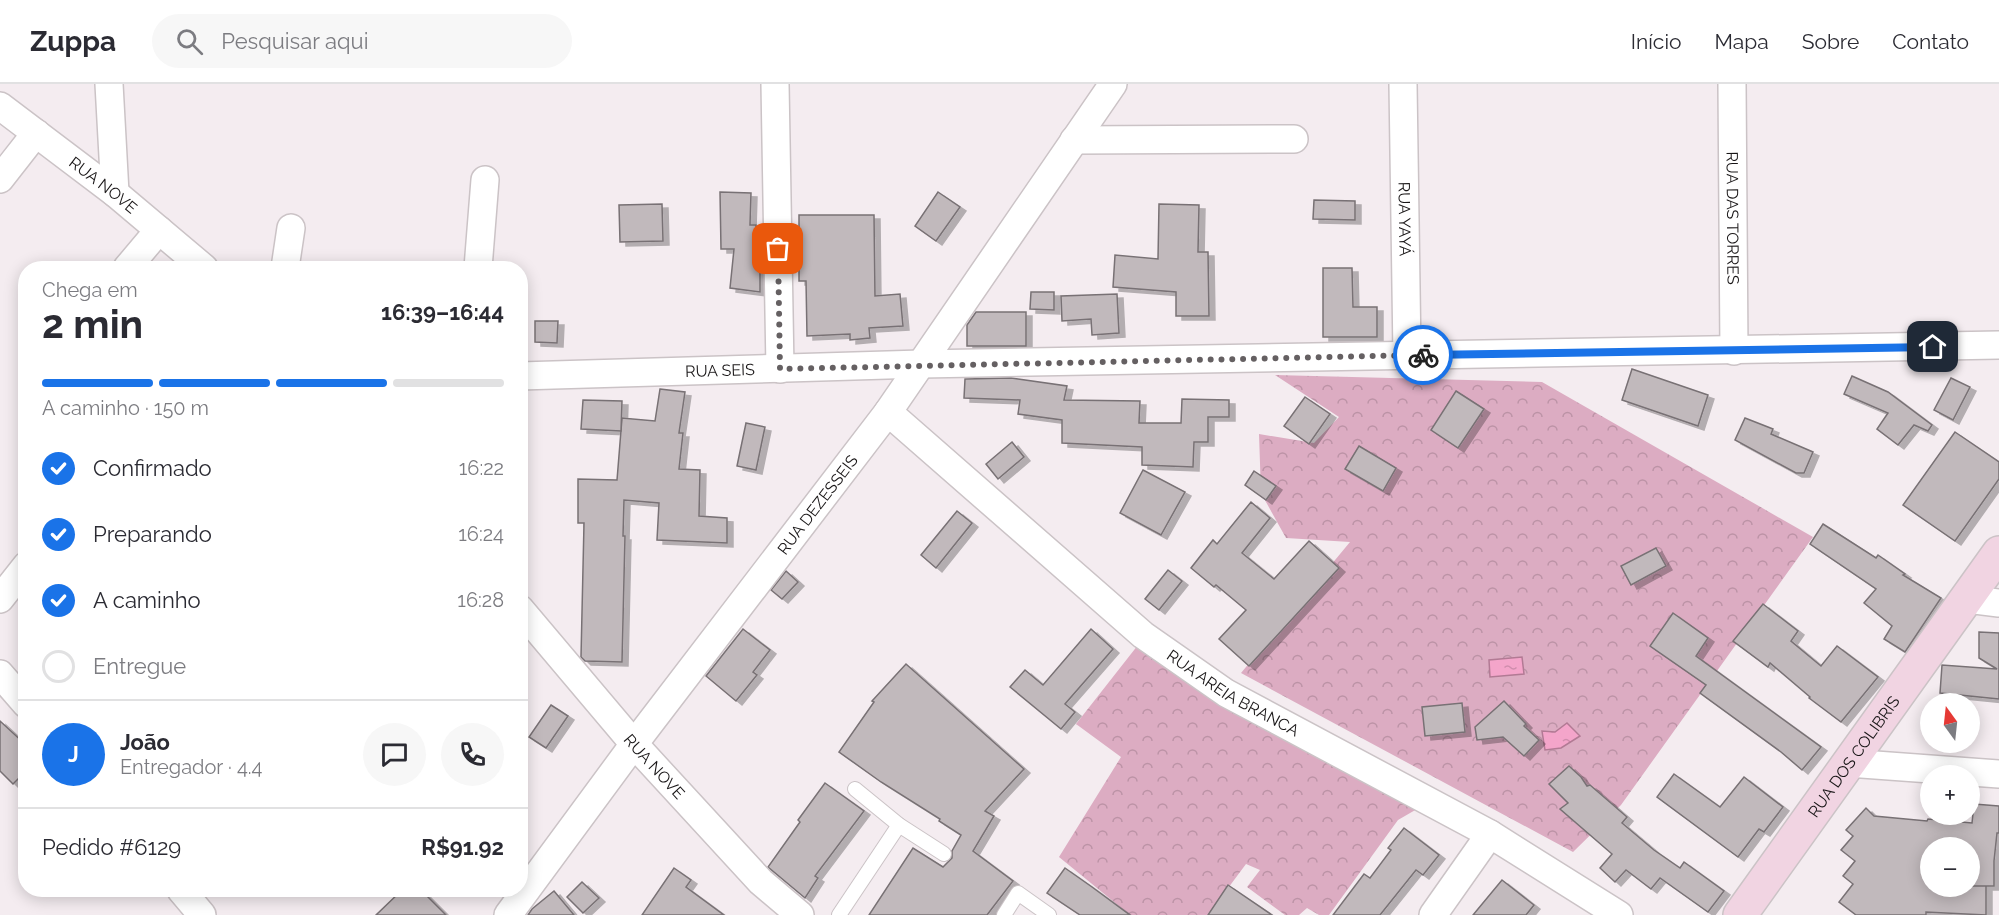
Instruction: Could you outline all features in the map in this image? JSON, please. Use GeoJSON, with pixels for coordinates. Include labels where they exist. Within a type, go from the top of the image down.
{"type":"FeatureCollection","features":[{"type":"Feature","properties":{"kind":"street"},"geometry":{"type":"LineString","coordinates":[[109,84],[115,193]]}},
{"type":"Feature","properties":{"kind":"street"},"geometry":{"type":"LineString","coordinates":[[775,84],[780,369]]}},
{"type":"Feature","properties":{"kind":"street","name":"RUA DEZESSEIS"},"geometry":{"type":"LineString","coordinates":[[528,888],[634,744],[888,412],[1113,84]]}},
{"type":"Feature","properties":{"kind":"street","name":"RUA YAYÁ"},"geometry":{"type":"LineString","coordinates":[[1402,84],[1407,355]]}},
{"type":"Feature","properties":{"kind":"street","name":"RUA DAS TORRES"},"geometry":{"type":"LineString","coordinates":[[1732,84],[1734,351]]}},
{"type":"Feature","properties":{"kind":"street","name":"RUA NOVE"},"geometry":{"type":"LineString","coordinates":[[0,106],[115,193],[196,261]]}},
{"type":"Feature","properties":{"kind":"street"},"geometry":{"type":"LineString","coordinates":[[0,178],[36,133]]}},
{"type":"Feature","properties":{"kind":"street"},"geometry":{"type":"LineString","coordinates":[[1074,140],[1294,139]]}},
{"type":"Feature","properties":{"kind":"street"},"geometry":{"type":"LineString","coordinates":[[478,261],[484,180]]}},
{"type":"Feature","properties":{"kind":"street"},"geometry":{"type":"LineString","coordinates":[[286,261],[291,228]]}},
{"type":"Feature","properties":{"kind":"street"},"geometry":{"type":"LineString","coordinates":[[133,261],[159,230]]}},
{"type":"Feature","properties":{"kind":"street","name":"RUA SEIS"},"geometry":{"type":"LineString","coordinates":[[528,376],[921,364],[1999,345]]}},
{"type":"Feature","properties":{"kind":"street","name":"RUA AREIA BRANCA"},"geometry":{"type":"LineString","coordinates":[[888,412],[1143,635],[1198,674],[1226,693],[1491,834],[1619,915]]}},
{"type":"Feature","properties":{"kind":"street","name":"RUA DOS COLIBRIS"},"geometry":{"type":"LineString","coordinates":[[1740,915],[1999,553]]}},
{"type":"Feature","properties":{"kind":"street"},"geometry":{"type":"LineString","coordinates":[[0,599],[18,576]]}},
{"type":"Feature","properties":{"kind":"street"},"geometry":{"type":"LineString","coordinates":[[1967,598],[1999,603]]}},
{"type":"Feature","properties":{"kind":"street","name":"RUA NOVE"},"geometry":{"type":"LineString","coordinates":[[528,618],[634,744],[761,882],[800,915]]}},
{"type":"Feature","properties":{"kind":"street"},"geometry":{"type":"LineString","coordinates":[[0,674],[18,695]]}},
{"type":"Feature","properties":{"kind":"street"},"geometry":{"type":"LineString","coordinates":[[1848,763],[1999,774]]}},
{"type":"Feature","properties":{"kind":"street"},"geometry":{"type":"LineString","coordinates":[[1433,915],[1491,834]]}},
{"type":"Feature","properties":{"kind":"street"},"geometry":{"type":"LineString","coordinates":[[188,897],[202,915]]}},
{"type":"Feature","properties":{"kind":"street","name":"RUA DEZESSEIS"},"geometry":{"type":"LineString","coordinates":[[508,915],[521,897]]}},
{"type":"Feature","properties":{"kind":"lane"},"geometry":{"type":"LineString","coordinates":[[855,789],[899,825],[944,854]]}},
{"type":"Feature","properties":{"kind":"lane"},"geometry":{"type":"LineString","coordinates":[[839,915],[899,825]]}},
{"type":"Feature","properties":{"kind":"lane"},"geometry":{"type":"LineString","coordinates":[[1004,915],[1018,893],[1049,915]]}},
{"type":"Feature","properties":{"kind":"green space"},"geometry":{"type":"Polygon","coordinates":[[[1275,375],[1542,382],[1813,537],[1621,805],[1573,852],[1241,673],[1350,542],[1286,538],[1261,493],[1259,434],[1314,443],[1339,417],[1275,375]]]}},
{"type":"Feature","properties":{"kind":"green space"},"geometry":{"type":"Polygon","coordinates":[[[1138,645],[1417,809],[1398,820],[1329,915],[1319,915],[1307,908],[1299,915],[1285,915],[1247,887],[1260,870],[1246,864],[1208,915],[1130,915],[1059,857],[1121,757],[1076,724],[1138,645]]]}},
{"type":"Feature","properties":{"kind":"water"},"geometry":{"type":"Polygon","coordinates":[[[1522,657],[1524,674],[1490,677],[1489,660],[1522,657]]]}},
{"type":"Feature","properties":{"kind":"water"},"geometry":{"type":"Polygon","coordinates":[[[1567,723],[1580,736],[1561,748],[1545,750],[1542,731],[1555,732],[1567,723]]]}},
{"type":"Feature","properties":{"kind":"building"},"geometry":{"type":"Polygon","coordinates":[[[720,192],[751,193],[750,225],[756,225],[756,257],[760,257],[760,292],[730,288],[734,249],[721,249],[720,192]]]}},
{"type":"Feature","properties":{"kind":"building"},"geometry":{"type":"Polygon","coordinates":[[[938,192],[960,207],[936,241],[915,226],[938,192]]]}},
{"type":"Feature","properties":{"kind":"building"},"geometry":{"type":"Polygon","coordinates":[[[1314,200],[1355,201],[1355,220],[1313,219],[1314,200]]]}},
{"type":"Feature","properties":{"kind":"building"},"geometry":{"type":"Polygon","coordinates":[[[662,204],[663,241],[620,242],[619,205],[662,204]]]}},
{"type":"Feature","properties":{"kind":"building"},"geometry":{"type":"Polygon","coordinates":[[[1159,204],[1199,205],[1198,252],[1208,252],[1209,316],[1176,316],[1176,292],[1113,287],[1115,255],[1158,259],[1159,204]]]}},
{"type":"Feature","properties":{"kind":"building"},"geometry":{"type":"Polygon","coordinates":[[[799,215],[874,215],[875,296],[900,294],[903,326],[869,328],[870,338],[850,340],[850,334],[807,336],[806,281],[799,281],[799,215]]]}},
{"type":"Feature","properties":{"kind":"building"},"geometry":{"type":"Polygon","coordinates":[[[1323,268],[1352,268],[1353,307],[1377,307],[1377,337],[1323,337],[1323,268]]]}},
{"type":"Feature","properties":{"kind":"building"},"geometry":{"type":"Polygon","coordinates":[[[1031,292],[1054,292],[1054,310],[1030,309],[1031,292]]]}},
{"type":"Feature","properties":{"kind":"building"},"geometry":{"type":"Polygon","coordinates":[[[1117,294],[1119,333],[1092,335],[1091,319],[1062,321],[1061,296],[1117,294]]]}},
{"type":"Feature","properties":{"kind":"building"},"geometry":{"type":"Polygon","coordinates":[[[976,312],[1026,312],[1026,346],[967,346],[967,325],[976,312]]]}},
{"type":"Feature","properties":{"kind":"building"},"geometry":{"type":"Polygon","coordinates":[[[535,321],[558,321],[557,343],[535,342],[535,321]]]}},
{"type":"Feature","properties":{"kind":"building"},"geometry":{"type":"Polygon","coordinates":[[[1632,369],[1708,395],[1698,426],[1622,400],[1632,369]]]}},
{"type":"Feature","properties":{"kind":"building"},"geometry":{"type":"Polygon","coordinates":[[[1852,376],[1888,392],[1932,425],[1928,431],[1914,425],[1898,445],[1877,429],[1888,413],[1844,394],[1852,376]]]}},
{"type":"Feature","properties":{"kind":"building"},"geometry":{"type":"Polygon","coordinates":[[[1011,378],[1067,386],[1064,400],[1140,401],[1139,423],[1181,423],[1182,399],[1229,400],[1229,417],[1208,417],[1208,442],[1194,442],[1193,467],[1142,465],[1142,447],[1062,443],[1062,420],[1018,414],[1020,400],[964,398],[965,379],[1011,378]]]}},
{"type":"Feature","properties":{"kind":"building"},"geometry":{"type":"Polygon","coordinates":[[[1951,378],[1970,387],[1953,420],[1934,410],[1951,378]]]}},
{"type":"Feature","properties":{"kind":"building"},"geometry":{"type":"Polygon","coordinates":[[[660,389],[685,392],[679,433],[683,433],[679,469],[700,470],[699,516],[727,518],[727,543],[657,540],[659,503],[624,500],[622,662],[585,661],[581,657],[584,523],[578,523],[578,479],[617,480],[622,418],[655,421],[660,389]]]}},
{"type":"Feature","properties":{"kind":"building"},"geometry":{"type":"Polygon","coordinates":[[[1456,391],[1484,409],[1458,448],[1431,430],[1456,391]]]}},
{"type":"Feature","properties":{"kind":"building"},"geometry":{"type":"Polygon","coordinates":[[[1305,397],[1330,414],[1309,444],[1284,426],[1305,397]]]}},
{"type":"Feature","properties":{"kind":"building"},"geometry":{"type":"Polygon","coordinates":[[[583,400],[622,401],[621,431],[581,429],[583,400]]]}},
{"type":"Feature","properties":{"kind":"building"},"geometry":{"type":"Polygon","coordinates":[[[1745,418],[1773,429],[1771,434],[1813,452],[1804,473],[1796,473],[1735,440],[1745,418]]]}},
{"type":"Feature","properties":{"kind":"building"},"geometry":{"type":"Polygon","coordinates":[[[746,423],[765,427],[756,470],[737,466],[746,423]]]}},
{"type":"Feature","properties":{"kind":"building"},"geometry":{"type":"Polygon","coordinates":[[[1955,432],[1999,462],[1999,479],[1955,541],[1903,505],[1955,432]]]}},
{"type":"Feature","properties":{"kind":"building"},"geometry":{"type":"Polygon","coordinates":[[[1012,442],[1024,457],[998,479],[986,464],[1012,442]]]}},
{"type":"Feature","properties":{"kind":"building"},"geometry":{"type":"Polygon","coordinates":[[[1359,446],[1396,468],[1383,491],[1345,469],[1359,446]]]}},
{"type":"Feature","properties":{"kind":"building"},"geometry":{"type":"Polygon","coordinates":[[[1143,470],[1185,492],[1161,535],[1120,513],[1143,470]]]}},
{"type":"Feature","properties":{"kind":"building"},"geometry":{"type":"Polygon","coordinates":[[[1254,471],[1276,486],[1266,500],[1245,485],[1254,471]]]}},
{"type":"Feature","properties":{"kind":"building"},"geometry":{"type":"Polygon","coordinates":[[[1251,502],[1270,518],[1242,553],[1274,579],[1309,541],[1339,568],[1249,666],[1219,639],[1246,610],[1191,568],[1213,540],[1217,544],[1251,502]]]}},
{"type":"Feature","properties":{"kind":"building"},"geometry":{"type":"Polygon","coordinates":[[[957,511],[972,523],[936,568],[921,555],[957,511]]]}},
{"type":"Feature","properties":{"kind":"building"},"geometry":{"type":"Polygon","coordinates":[[[1823,524],[1876,558],[1878,555],[1905,574],[1903,575],[1941,598],[1905,652],[1884,639],[1892,626],[1864,603],[1876,589],[1810,544],[1823,524]]]}},
{"type":"Feature","properties":{"kind":"building"},"geometry":{"type":"Polygon","coordinates":[[[1656,548],[1666,566],[1631,585],[1621,566],[1656,548]]]}},
{"type":"Feature","properties":{"kind":"building"},"geometry":{"type":"Polygon","coordinates":[[[1168,570],[1182,581],[1159,610],[1145,599],[1168,570]]]}},
{"type":"Feature","properties":{"kind":"building"},"geometry":{"type":"Polygon","coordinates":[[[786,571],[798,582],[782,599],[771,590],[786,571]]]}},
{"type":"Feature","properties":{"kind":"building"},"geometry":{"type":"Polygon","coordinates":[[[1763,604],[1798,631],[1791,641],[1821,666],[1837,646],[1878,677],[1841,722],[1809,698],[1770,663],[1768,667],[1733,641],[1763,604]]]}},
{"type":"Feature","properties":{"kind":"building"},"geometry":{"type":"Polygon","coordinates":[[[1673,613],[1708,638],[1696,656],[1821,747],[1802,770],[1700,693],[1706,685],[1650,646],[1673,613]]]}},
{"type":"Feature","properties":{"kind":"building"},"geometry":{"type":"Polygon","coordinates":[[[743,629],[770,650],[753,672],[757,675],[736,701],[706,676],[743,629]]]}},
{"type":"Feature","properties":{"kind":"building"},"geometry":{"type":"Polygon","coordinates":[[[1091,629],[1113,649],[1065,704],[1075,712],[1061,729],[1010,687],[1025,670],[1043,685],[1091,629]]]}},
{"type":"Feature","properties":{"kind":"building"},"geometry":{"type":"Polygon","coordinates":[[[1979,632],[1999,633],[1999,699],[1980,697],[1980,693],[1940,693],[1942,665],[1997,669],[1979,658],[1979,632]]]}},
{"type":"Feature","properties":{"kind":"building"},"geometry":{"type":"Polygon","coordinates":[[[906,664],[1024,769],[985,811],[994,816],[973,851],[1013,881],[987,915],[869,915],[913,848],[943,867],[952,858],[952,851],[961,835],[839,752],[874,702],[872,701],[906,664]]]}},
{"type":"Feature","properties":{"kind":"building"},"geometry":{"type":"Polygon","coordinates":[[[1504,701],[1526,724],[1524,726],[1539,740],[1524,756],[1503,737],[1477,740],[1475,727],[1504,701]]]}},
{"type":"Feature","properties":{"kind":"building"},"geometry":{"type":"Polygon","coordinates":[[[1462,703],[1465,732],[1425,736],[1422,707],[1462,703]]]}},
{"type":"Feature","properties":{"kind":"building"},"geometry":{"type":"Polygon","coordinates":[[[551,705],[568,716],[546,748],[529,737],[551,705]]]}},
{"type":"Feature","properties":{"kind":"building"},"geometry":{"type":"Polygon","coordinates":[[[0,721],[18,738],[18,779],[13,784],[0,771],[0,721]]]}},
{"type":"Feature","properties":{"kind":"building"},"geometry":{"type":"Polygon","coordinates":[[[1569,766],[1587,786],[1590,785],[1627,817],[1622,823],[1654,850],[1680,868],[1684,862],[1724,891],[1708,912],[1660,878],[1651,889],[1626,870],[1615,882],[1600,868],[1612,854],[1560,809],[1568,803],[1549,784],[1569,766]]]}},
{"type":"Feature","properties":{"kind":"building"},"geometry":{"type":"Polygon","coordinates":[[[1674,774],[1720,807],[1744,777],[1783,807],[1764,832],[1759,829],[1738,857],[1657,797],[1674,774]]]}},
{"type":"Feature","properties":{"kind":"building"},"geometry":{"type":"Polygon","coordinates":[[[825,783],[864,811],[815,876],[818,878],[805,898],[768,867],[825,783]]]}},
{"type":"Feature","properties":{"kind":"building"},"geometry":{"type":"Polygon","coordinates":[[[1980,804],[1999,806],[1994,886],[1986,886],[1986,915],[1926,912],[1926,915],[1856,915],[1839,902],[1853,884],[1843,876],[1855,861],[1841,850],[1853,836],[1846,830],[1866,808],[1874,816],[1920,820],[1920,825],[1980,825],[1980,804]]]}},
{"type":"Feature","properties":{"kind":"building"},"geometry":{"type":"Polygon","coordinates":[[[1404,828],[1439,855],[1423,875],[1416,870],[1380,915],[1333,915],[1364,874],[1370,878],[1391,850],[1388,848],[1404,828]]]}},
{"type":"Feature","properties":{"kind":"building"},"geometry":{"type":"Polygon","coordinates":[[[674,868],[691,880],[686,887],[724,915],[642,915],[674,868]]]}},
{"type":"Feature","properties":{"kind":"building"},"geometry":{"type":"Polygon","coordinates":[[[1065,868],[1130,915],[1080,915],[1047,893],[1065,868]]]}},
{"type":"Feature","properties":{"kind":"building"},"geometry":{"type":"Polygon","coordinates":[[[1502,880],[1534,905],[1526,915],[1473,915],[1502,880]]]}},
{"type":"Feature","properties":{"kind":"building"},"geometry":{"type":"Polygon","coordinates":[[[582,882],[599,898],[583,913],[567,897],[582,882]]]}},
{"type":"Feature","properties":{"kind":"building"},"geometry":{"type":"Polygon","coordinates":[[[1228,885],[1272,915],[1208,915],[1228,885]]]}},
{"type":"Feature","properties":{"kind":"building"},"geometry":{"type":"Polygon","coordinates":[[[554,891],[574,915],[528,915],[532,909],[554,891]]]}},
{"type":"Feature","properties":{"kind":"building"},"geometry":{"type":"Polygon","coordinates":[[[395,897],[428,897],[446,915],[376,915],[395,897]]]}},
{"type":"Feature","properties":{"kind":"way so far"},"geometry":{"type":"LineString","coordinates":[[778,249],[780,369],[921,364],[1423,355]]}},
{"type":"Feature","properties":{"kind":"route"},"geometry":{"type":"LineString","coordinates":[[1423,355],[1933,347]]}}]}
